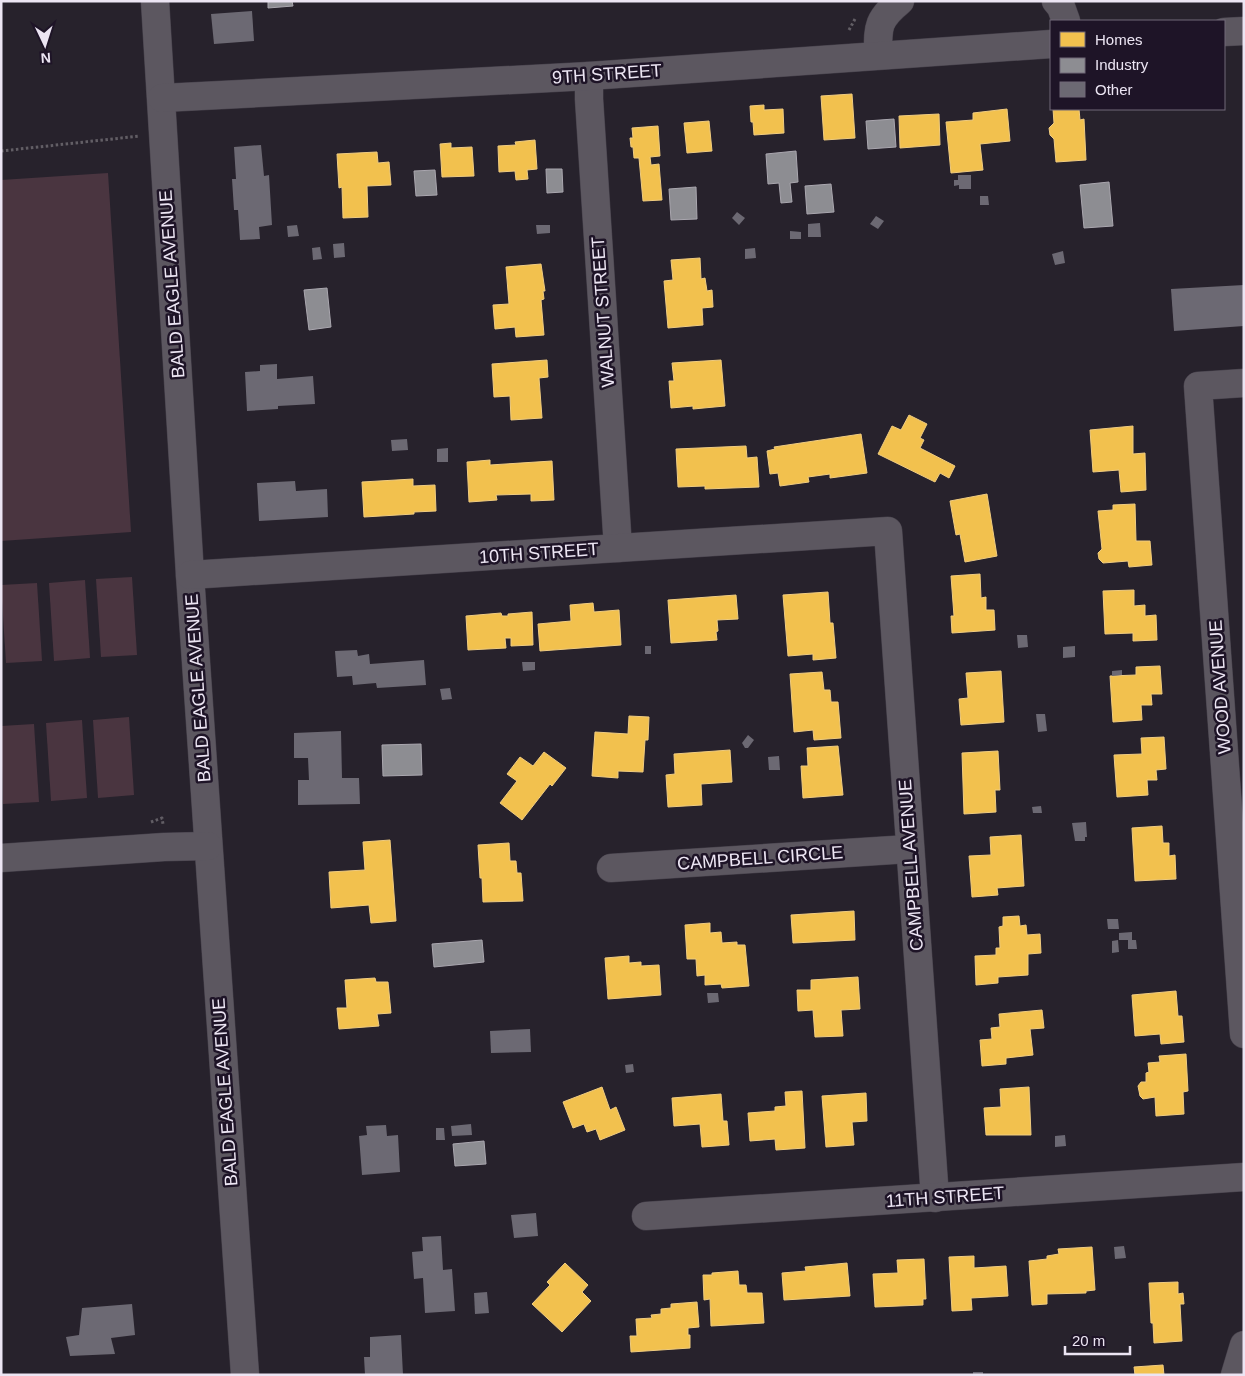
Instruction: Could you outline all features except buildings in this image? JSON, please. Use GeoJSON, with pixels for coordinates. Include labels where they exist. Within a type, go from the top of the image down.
{"type":"FeatureCollection","features":[{"type":"Feature","properties":{"kind":"street","name":"BALD EAGLE AVENUE"},"geometry":{"type":"LineString","coordinates":[[155,1],[190,575],[245,1375]]}},
{"type":"Feature","properties":{"kind":"street"},"geometry":{"type":"LineString","coordinates":[[878,55],[878,28],[888,10],[900,1]]}},
{"type":"Feature","properties":{"kind":"street"},"geometry":{"type":"LineString","coordinates":[[1056,1],[1061,6],[1066,20]]}},
{"type":"Feature","properties":{"kind":"street"},"geometry":{"type":"LineString","coordinates":[[1225,32],[1244,31]]}},
{"type":"Feature","properties":{"kind":"street","name":"9TH STREET"},"geometry":{"type":"LineString","coordinates":[[162,98],[589,76],[1050,44]]}},
{"type":"Feature","properties":{"kind":"street","name":"WALNUT STREET"},"geometry":{"type":"LineString","coordinates":[[589,76],[588,99],[618,548]]}},
{"type":"Feature","properties":{"kind":"street","name":"WOOD AVENUE"},"geometry":{"type":"LineString","coordinates":[[1244,383],[1198,386],[1244,1034]]}},
{"type":"Feature","properties":{"kind":"street","name":"10TH STREET"},"geometry":{"type":"LineString","coordinates":[[190,575],[888,531]]}},
{"type":"Feature","properties":{"kind":"street","name":"CAMPBELL AVENUE"},"geometry":{"type":"LineString","coordinates":[[888,531],[934,1198]]}},
{"type":"Feature","properties":{"kind":"street"},"geometry":{"type":"LineString","coordinates":[[1,858],[164,847],[208,846]]}},
{"type":"Feature","properties":{"kind":"street","name":"CAMPBELL CIRCLE"},"geometry":{"type":"LineString","coordinates":[[611,868],[909,849]]}},
{"type":"Feature","properties":{"kind":"street","name":"11TH STREET"},"geometry":{"type":"LineString","coordinates":[[646,1216],[1244,1177]]}},
{"type":"Feature","properties":{"kind":"street"},"geometry":{"type":"LineString","coordinates":[[1235,1375],[1244,1345]]}},
{"type":"Feature","properties":{"kind":"path"},"geometry":{"type":"LineString","coordinates":[[1,151],[135,138],[162,131]]}},
{"type":"Feature","properties":{"kind":"shaded area"},"geometry":{"type":"Polygon","coordinates":[[[108,173],[131,532],[1,541],[1,180],[108,173]]]}},
{"type":"Feature","properties":{"kind":"shaded area"},"geometry":{"type":"Polygon","coordinates":[[[132,577],[137,655],[101,657],[96,579],[132,577]]]}},
{"type":"Feature","properties":{"kind":"shaded area"},"geometry":{"type":"Polygon","coordinates":[[[85,580],[90,658],[54,661],[49,583],[85,580]]]}},
{"type":"Feature","properties":{"kind":"shaded area"},"geometry":{"type":"Polygon","coordinates":[[[37,583],[42,661],[6,663],[1,585],[37,583]]]}},
{"type":"Feature","properties":{"kind":"shaded area"},"geometry":{"type":"Polygon","coordinates":[[[129,717],[134,795],[98,798],[93,720],[129,717]]]}},
{"type":"Feature","properties":{"kind":"shaded area"},"geometry":{"type":"Polygon","coordinates":[[[82,720],[87,798],[51,801],[46,723],[82,720]]]}},
{"type":"Feature","properties":{"kind":"shaded area"},"geometry":{"type":"Polygon","coordinates":[[[34,724],[39,802],[3,804],[1,726],[34,724]]]}}]}
